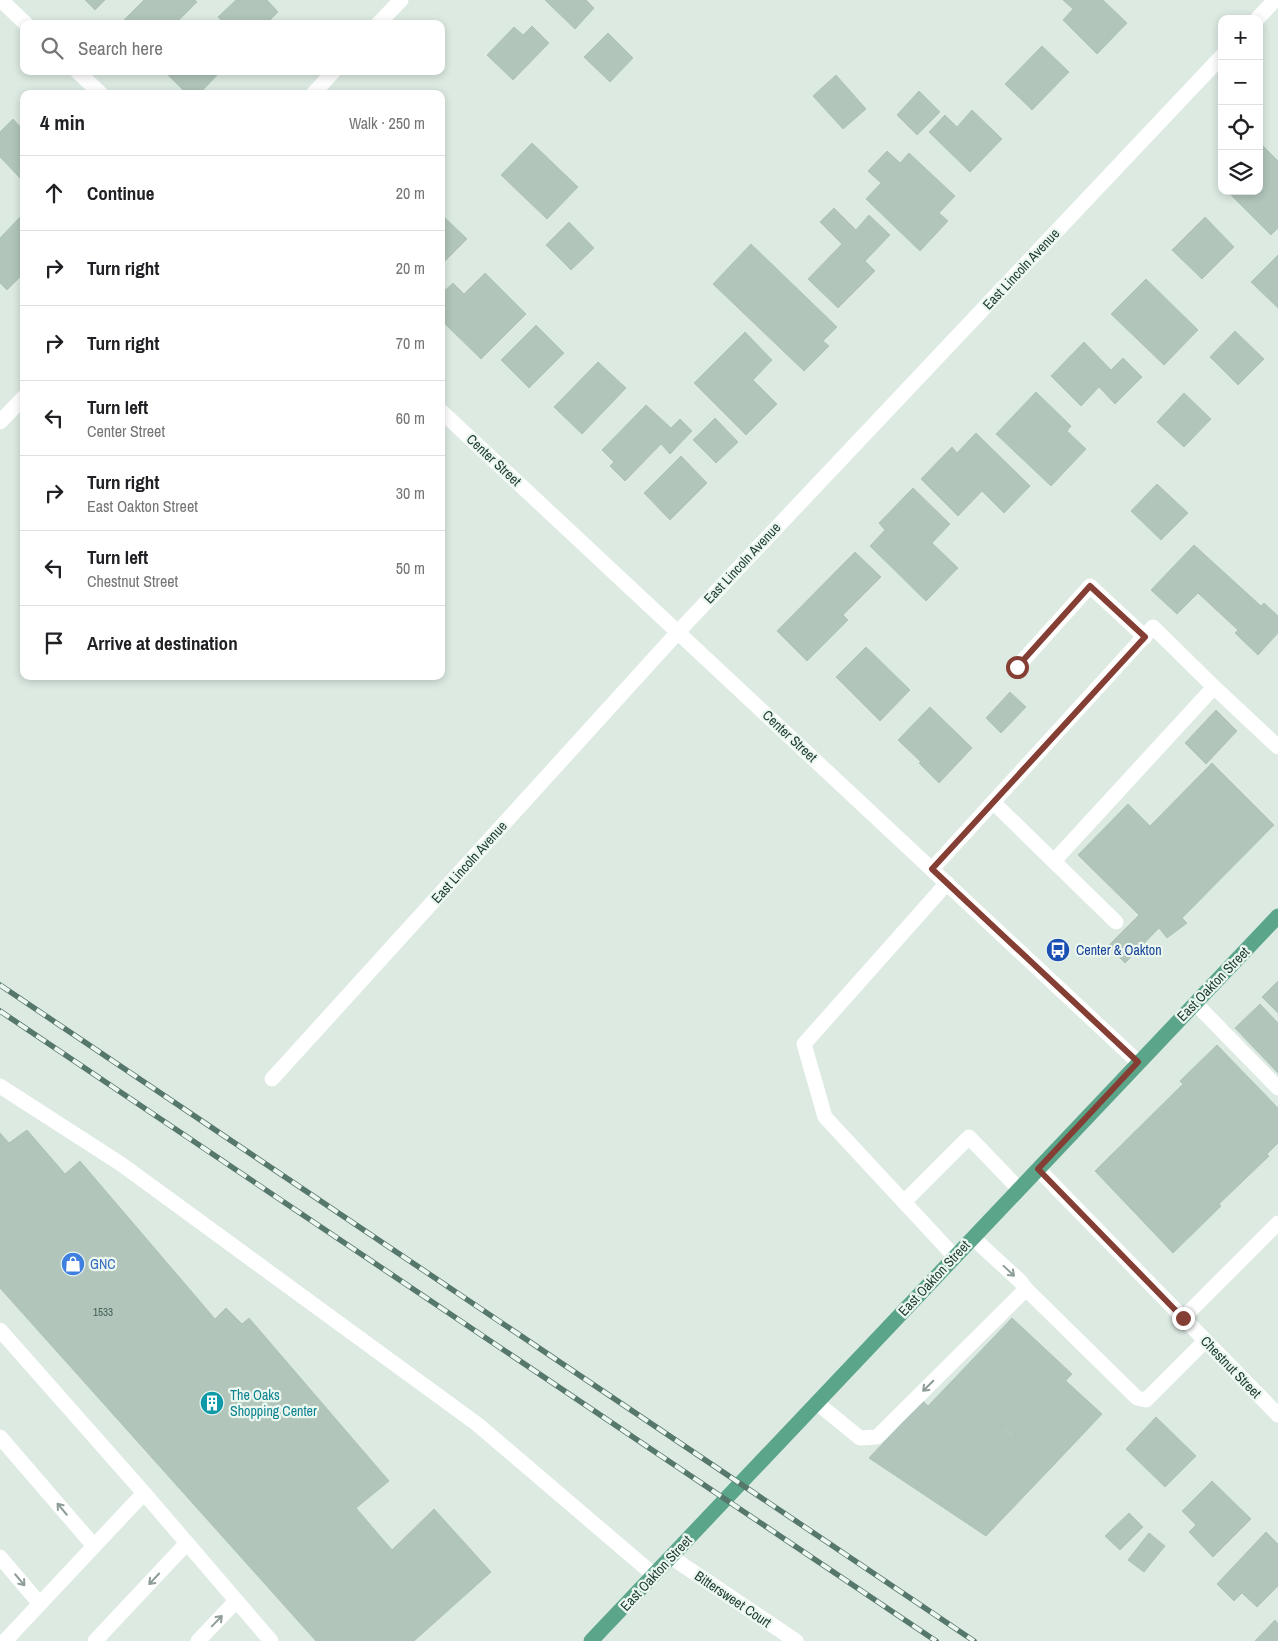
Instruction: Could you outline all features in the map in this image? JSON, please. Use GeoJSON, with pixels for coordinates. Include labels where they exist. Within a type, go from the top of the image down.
{"type":"FeatureCollection","features":[{"type":"Feature","properties":{"kind":"main road","name":"East Oakton Street"},"geometry":{"type":"LineString","coordinates":[[591,1641],[1278,916]]}},
{"type":"Feature","properties":{"kind":"street"},"geometry":{"type":"LineString","coordinates":[[1,0],[22,20]]}},
{"type":"Feature","properties":{"kind":"street"},"geometry":{"type":"LineString","coordinates":[[382,20],[400,0]]}},
{"type":"Feature","properties":{"kind":"street"},"geometry":{"type":"LineString","coordinates":[[1261,15],[1275,0]]}},
{"type":"Feature","properties":{"kind":"street","name":"East Lincoln Avenue"},"geometry":{"type":"LineString","coordinates":[[272,1079],[678,632],[1218,60]]}},
{"type":"Feature","properties":{"kind":"street"},"geometry":{"type":"LineString","coordinates":[[81,75],[97,90]]}},
{"type":"Feature","properties":{"kind":"street"},"geometry":{"type":"LineString","coordinates":[[317,90],[330,75]]}},
{"type":"Feature","properties":{"kind":"street"},"geometry":{"type":"LineString","coordinates":[[0,422],[20,401]]}},
{"type":"Feature","properties":{"kind":"street","name":"Center Street"},"geometry":{"type":"LineString","coordinates":[[445,415],[1138,1062]]}},
{"type":"Feature","properties":{"kind":"street"},"geometry":{"type":"LineString","coordinates":[[1017,667],[1090,586],[1145,637]]}},
{"type":"Feature","properties":{"kind":"street"},"geometry":{"type":"LineString","coordinates":[[932,869],[1153,627],[1278,747]]}},
{"type":"Feature","properties":{"kind":"street"},"geometry":{"type":"LineString","coordinates":[[1054,861],[1214,687]]}},
{"type":"Feature","properties":{"kind":"street"},"geometry":{"type":"LineString","coordinates":[[993,802],[1116,922]]}},
{"type":"Feature","properties":{"kind":"street"},"geometry":{"type":"LineString","coordinates":[[947,883],[804,1044],[825,1117],[955,1257]]}},
{"type":"Feature","properties":{"kind":"street"},"geometry":{"type":"LineString","coordinates":[[1195,1003],[1278,1088]]}},
{"type":"Feature","properties":{"kind":"street"},"geometry":{"type":"LineString","coordinates":[[0,1086],[120,1164],[477,1424],[654,1575]]}},
{"type":"Feature","properties":{"kind":"street"},"geometry":{"type":"LineString","coordinates":[[904,1202],[969,1137],[1019,1189]]}},
{"type":"Feature","properties":{"kind":"street","name":"Chestnut Street"},"geometry":{"type":"LineString","coordinates":[[1038,1169],[1278,1416]]}},
{"type":"Feature","properties":{"kind":"street"},"geometry":{"type":"LineString","coordinates":[[1183,1318],[1278,1223]]}},
{"type":"Feature","properties":{"kind":"street"},"geometry":{"type":"LineString","coordinates":[[973,1238],[1020,1281],[1137,1398],[1146,1400],[1206,1341]]}},
{"type":"Feature","properties":{"kind":"street"},"geometry":{"type":"LineString","coordinates":[[817,1403],[860,1438],[877,1437],[1026,1289]]}},
{"type":"Feature","properties":{"kind":"street"},"geometry":{"type":"LineString","coordinates":[[0,1330],[271,1641]]}},
{"type":"Feature","properties":{"kind":"street"},"geometry":{"type":"LineString","coordinates":[[0,1437],[94,1546]]}},
{"type":"Feature","properties":{"kind":"street"},"geometry":{"type":"LineString","coordinates":[[5,1641],[144,1493]]}},
{"type":"Feature","properties":{"kind":"street"},"geometry":{"type":"LineString","coordinates":[[95,1641],[187,1543]]}},
{"type":"Feature","properties":{"kind":"street"},"geometry":{"type":"LineString","coordinates":[[0,1557],[40,1604]]}},
{"type":"Feature","properties":{"kind":"street","name":"Bittersweet Court"},"geometry":{"type":"LineString","coordinates":[[671,1557],[796,1641]]}},
{"type":"Feature","properties":{"kind":"street"},"geometry":{"type":"LineString","coordinates":[[198,1641],[236,1601]]}},
{"type":"Feature","properties":{"kind":"building"},"geometry":{"type":"Polygon","coordinates":[[[85,0],[105,0],[95,10],[85,0]]]}},
{"type":"Feature","properties":{"kind":"building"},"geometry":{"type":"Polygon","coordinates":[[[144,0],[195,0],[197,2],[179,20],[124,20],[144,0]]]}},
{"type":"Feature","properties":{"kind":"building"},"geometry":{"type":"Polygon","coordinates":[[[236,0],[267,0],[278,12],[270,20],[221,20],[218,17],[236,0]]]}},
{"type":"Feature","properties":{"kind":"building"},"geometry":{"type":"Polygon","coordinates":[[[545,0],[586,0],[594,8],[575,29],[545,0]]]}},
{"type":"Feature","properties":{"kind":"building"},"geometry":{"type":"Polygon","coordinates":[[[1063,0],[1103,0],[1127,23],[1097,54],[1063,20],[1073,9],[1063,0]]]}},
{"type":"Feature","properties":{"kind":"building"},"geometry":{"type":"Polygon","coordinates":[[[532,26],[549,43],[513,80],[487,55],[514,27],[523,35],[532,26]]]}},
{"type":"Feature","properties":{"kind":"building"},"geometry":{"type":"Polygon","coordinates":[[[608,33],[633,58],[610,82],[584,57],[608,33]]]}},
{"type":"Feature","properties":{"kind":"building"},"geometry":{"type":"Polygon","coordinates":[[[1042,46],[1069,72],[1032,110],[1005,84],[1042,46]]]}},
{"type":"Feature","properties":{"kind":"building"},"geometry":{"type":"Polygon","coordinates":[[[168,75],[217,75],[203,90],[183,90],[168,75]]]}},
{"type":"Feature","properties":{"kind":"building"},"geometry":{"type":"Polygon","coordinates":[[[836,75],[866,109],[843,129],[813,96],[836,75]]]}},
{"type":"Feature","properties":{"kind":"building"},"geometry":{"type":"Polygon","coordinates":[[[919,91],[940,112],[917,135],[897,115],[919,91]]]}},
{"type":"Feature","properties":{"kind":"building"},"geometry":{"type":"Polygon","coordinates":[[[972,110],[1002,139],[970,172],[929,132],[945,115],[957,127],[972,110]]]}},
{"type":"Feature","properties":{"kind":"building"},"geometry":{"type":"Polygon","coordinates":[[[13,119],[20,127],[20,178],[0,157],[0,132],[13,119]]]}},
{"type":"Feature","properties":{"kind":"building"},"geometry":{"type":"Polygon","coordinates":[[[532,143],[578,187],[547,219],[501,175],[532,143]]]}},
{"type":"Feature","properties":{"kind":"building"},"geometry":{"type":"Polygon","coordinates":[[[1263,146],[1278,161],[1278,228],[1271,235],[1231,195],[1263,195],[1263,146]]]}},
{"type":"Feature","properties":{"kind":"building"},"geometry":{"type":"Polygon","coordinates":[[[887,151],[900,163],[909,153],[955,196],[939,213],[948,221],[920,251],[866,199],[881,183],[868,171],[887,151]]]}},
{"type":"Feature","properties":{"kind":"building"},"geometry":{"type":"Polygon","coordinates":[[[834,208],[856,230],[869,215],[890,235],[865,261],[875,271],[838,308],[808,279],[842,244],[820,222],[834,208]]]}},
{"type":"Feature","properties":{"kind":"building"},"geometry":{"type":"Polygon","coordinates":[[[20,217],[20,277],[7,290],[0,283],[0,238],[20,217]]]}},
{"type":"Feature","properties":{"kind":"building"},"geometry":{"type":"Polygon","coordinates":[[[1205,217],[1234,247],[1202,279],[1172,250],[1205,217]]]}},
{"type":"Feature","properties":{"kind":"building"},"geometry":{"type":"Polygon","coordinates":[[[445,218],[467,239],[445,261],[445,218]]]}},
{"type":"Feature","properties":{"kind":"building"},"geometry":{"type":"Polygon","coordinates":[[[569,222],[594,248],[571,270],[546,245],[569,222]]]}},
{"type":"Feature","properties":{"kind":"building"},"geometry":{"type":"Polygon","coordinates":[[[751,244],[837,327],[823,341],[829,346],[804,371],[713,284],[751,244]]]}},
{"type":"Feature","properties":{"kind":"building"},"geometry":{"type":"Polygon","coordinates":[[[1278,255],[1278,308],[1251,282],[1278,255]]]}},
{"type":"Feature","properties":{"kind":"building"},"geometry":{"type":"Polygon","coordinates":[[[485,273],[526,314],[481,359],[445,324],[445,290],[453,283],[464,294],[485,273]]]}},
{"type":"Feature","properties":{"kind":"building"},"geometry":{"type":"Polygon","coordinates":[[[1146,279],[1198,330],[1164,365],[1111,314],[1146,279]]]}},
{"type":"Feature","properties":{"kind":"building"},"geometry":{"type":"Polygon","coordinates":[[[536,325],[564,353],[529,388],[501,360],[536,325]]]}},
{"type":"Feature","properties":{"kind":"building"},"geometry":{"type":"Polygon","coordinates":[[[1235,331],[1264,359],[1238,385],[1210,357],[1235,331]]]}},
{"type":"Feature","properties":{"kind":"building"},"geometry":{"type":"Polygon","coordinates":[[[745,332],[772,360],[753,380],[777,404],[746,435],[694,383],[745,332]]]}},
{"type":"Feature","properties":{"kind":"building"},"geometry":{"type":"Polygon","coordinates":[[[1084,342],[1111,370],[1123,358],[1142,377],[1115,404],[1099,387],[1081,406],[1051,376],[1084,342]]]}},
{"type":"Feature","properties":{"kind":"building"},"geometry":{"type":"Polygon","coordinates":[[[598,362],[626,388],[582,434],[554,407],[598,362]]]}},
{"type":"Feature","properties":{"kind":"building"},"geometry":{"type":"Polygon","coordinates":[[[1036,392],[1071,426],[1067,431],[1086,449],[1051,486],[996,434],[1036,392]]]}},
{"type":"Feature","properties":{"kind":"building"},"geometry":{"type":"Polygon","coordinates":[[[1184,393],[1211,419],[1184,447],[1157,422],[1184,393]]]}},
{"type":"Feature","properties":{"kind":"building"},"geometry":{"type":"Polygon","coordinates":[[[646,405],[671,428],[680,419],[692,431],[670,454],[661,444],[625,481],[610,466],[614,462],[602,450],[646,405]]]}},
{"type":"Feature","properties":{"kind":"building"},"geometry":{"type":"Polygon","coordinates":[[[715,418],[738,442],[716,463],[693,440],[715,418]]]}},
{"type":"Feature","properties":{"kind":"building"},"geometry":{"type":"Polygon","coordinates":[[[976,433],[1030,486],[1004,513],[982,491],[958,516],[921,479],[952,447],[957,453],[976,433]]]}},
{"type":"Feature","properties":{"kind":"building"},"geometry":{"type":"Polygon","coordinates":[[[681,456],[707,483],[670,520],[644,493],[681,456]]]}},
{"type":"Feature","properties":{"kind":"building"},"geometry":{"type":"Polygon","coordinates":[[[1157,484],[1188,513],[1161,540],[1131,511],[1157,484]]]}},
{"type":"Feature","properties":{"kind":"building"},"geometry":{"type":"Polygon","coordinates":[[[913,488],[950,524],[932,543],[958,568],[926,601],[870,546],[885,530],[879,523],[913,488]]]}},
{"type":"Feature","properties":{"kind":"building"},"geometry":{"type":"Polygon","coordinates":[[[1194,545],[1261,606],[1264,603],[1278,616],[1278,633],[1258,655],[1235,633],[1238,630],[1198,593],[1177,614],[1151,590],[1194,545]]]}},
{"type":"Feature","properties":{"kind":"building"},"geometry":{"type":"Polygon","coordinates":[[[855,552],[881,577],[843,615],[848,620],[807,661],[777,631],[855,552]]]}},
{"type":"Feature","properties":{"kind":"building"},"geometry":{"type":"Polygon","coordinates":[[[866,647],[910,690],[880,721],[836,677],[866,647]]]}},
{"type":"Feature","properties":{"kind":"building"},"geometry":{"type":"Polygon","coordinates":[[[1010,692],[1026,707],[1001,733],[986,718],[1010,692]]]}},
{"type":"Feature","properties":{"kind":"building"},"geometry":{"type":"Polygon","coordinates":[[[930,707],[972,748],[939,783],[898,740],[930,707]]]}},
{"type":"Feature","properties":{"kind":"building"},"geometry":{"type":"Polygon","coordinates":[[[1216,710],[1237,731],[1206,764],[1185,743],[1216,710]]]}},
{"type":"Feature","properties":{"kind":"building"},"geometry":{"type":"Polygon","coordinates":[[[1212,763],[1274,825],[1182,918],[1187,923],[1167,938],[1159,928],[1125,963],[1108,946],[1139,915],[1078,855],[1128,804],[1150,826],[1212,763]]]}},
{"type":"Feature","properties":{"kind":"building"},"geometry":{"type":"Polygon","coordinates":[[[1278,981],[1278,1013],[1262,997],[1278,981]]]}},
{"type":"Feature","properties":{"kind":"building"},"geometry":{"type":"Polygon","coordinates":[[[1260,1004],[1278,1023],[1278,1073],[1235,1028],[1260,1004]]]}},
{"type":"Feature","properties":{"kind":"building"},"geometry":{"type":"Polygon","coordinates":[[[1217,1045],[1278,1108],[1278,1143],[1267,1154],[1269,1156],[1219,1204],[1221,1206],[1173,1253],[1095,1171],[1183,1084],[1180,1081],[1217,1045]]]}},
{"type":"Feature","properties":{"kind":"building","name":"The Oaks Shopping Center"},"geometry":{"type":"Polygon","coordinates":[[[27,1130],[65,1174],[80,1161],[215,1319],[226,1308],[242,1324],[249,1318],[389,1481],[356,1508],[392,1550],[434,1509],[491,1572],[414,1641],[316,1641],[0,1288],[0,1133],[9,1143],[27,1130]]]}},
{"type":"Feature","properties":{"kind":"building"},"geometry":{"type":"Polygon","coordinates":[[[1012,1318],[1072,1374],[1014,1436],[953,1380],[1012,1318]]]}},
{"type":"Feature","properties":{"kind":"building"},"geometry":{"type":"Polygon","coordinates":[[[953,1380],[1049,1470],[986,1536],[869,1458],[923,1401],[928,1406],[953,1380]]]}},
{"type":"Feature","properties":{"kind":"building"},"geometry":{"type":"Polygon","coordinates":[[[1066,1381],[1102,1414],[1049,1470],[1014,1436],[1066,1381]]]}},
{"type":"Feature","properties":{"kind":"building"},"geometry":{"type":"Polygon","coordinates":[[[1156,1417],[1196,1456],[1165,1487],[1126,1449],[1156,1417]]]}},
{"type":"Feature","properties":{"kind":"building"},"geometry":{"type":"Polygon","coordinates":[[[1212,1481],[1251,1519],[1213,1557],[1189,1532],[1196,1525],[1182,1511],[1212,1481]]]}},
{"type":"Feature","properties":{"kind":"building"},"geometry":{"type":"Polygon","coordinates":[[[1129,1513],[1143,1527],[1120,1550],[1105,1536],[1129,1513]]]}},
{"type":"Feature","properties":{"kind":"building"},"geometry":{"type":"Polygon","coordinates":[[[1266,1532],[1278,1544],[1278,1586],[1257,1607],[1242,1593],[1234,1601],[1217,1584],[1266,1532]]]}},
{"type":"Feature","properties":{"kind":"building"},"geometry":{"type":"Polygon","coordinates":[[[1149,1533],[1165,1546],[1144,1572],[1128,1560],[1149,1533]]]}},
{"type":"Feature","properties":{"kind":"building"},"geometry":{"type":"Polygon","coordinates":[[[1275,1620],[1278,1624],[1278,1641],[1255,1641],[1275,1620]]]}},
{"type":"Feature","properties":{"kind":"railway"},"geometry":{"type":"LineString","coordinates":[[0,985],[974,1641]]}},
{"type":"Feature","properties":{"kind":"railway"},"geometry":{"type":"LineString","coordinates":[[0,1011],[936,1641]]}},
{"type":"Feature","properties":{"kind":"place","name":"Center & Oakton"},"geometry":{"type":"Point","coordinates":[1058,950]}},
{"type":"Feature","properties":{"kind":"place","name":"GNC"},"geometry":{"type":"Point","coordinates":[73,1264]}},
{"type":"Feature","properties":{"kind":"place","name":"The Oaks Shopping Center"},"geometry":{"type":"Point","coordinates":[212,1403]}},
{"type":"Feature","properties":{"kind":"route"},"geometry":{"type":"LineString","coordinates":[[1017,667],[1090,586],[1145,637],[932,869],[1138,1062],[1038,1169],[1183,1318]]}}]}
